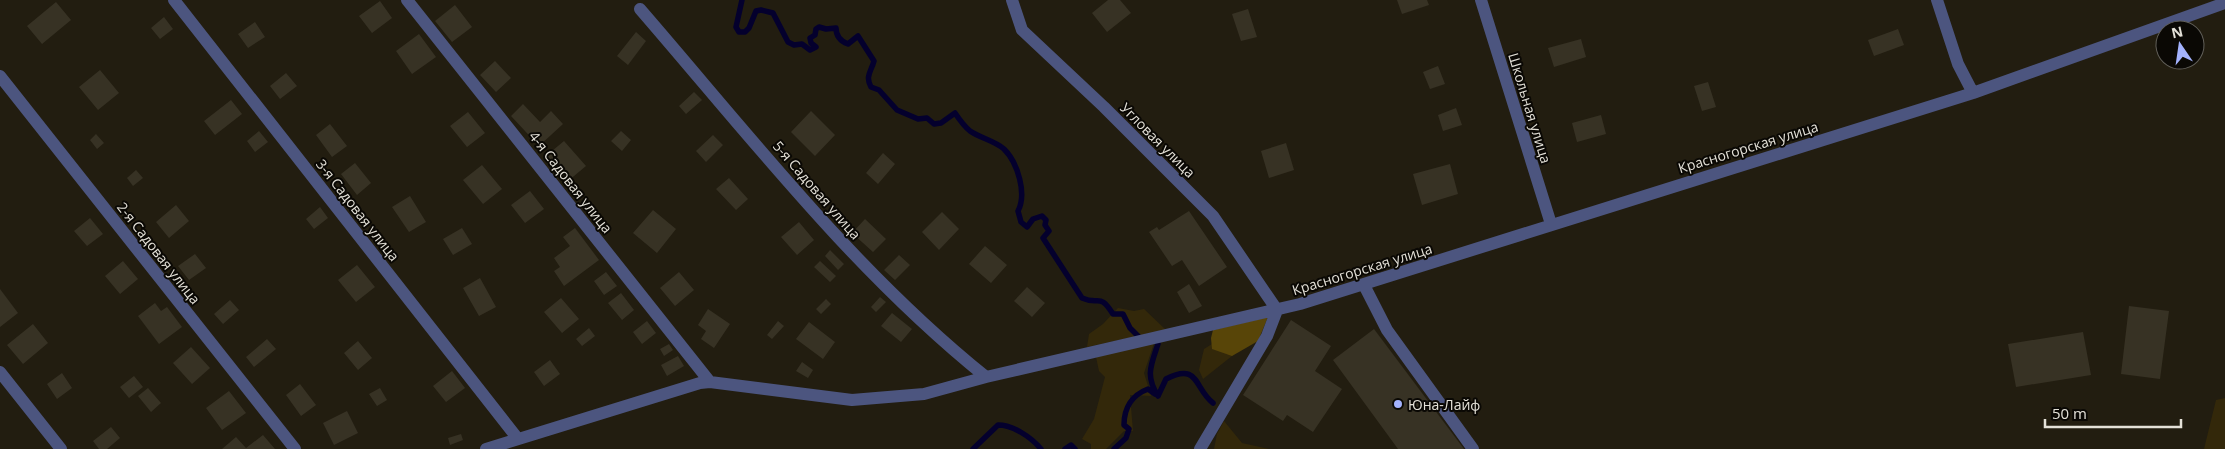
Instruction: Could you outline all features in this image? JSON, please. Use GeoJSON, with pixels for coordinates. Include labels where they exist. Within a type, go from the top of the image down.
{"type":"FeatureCollection","features":[{"type":"Feature","properties":{"kind":"street","name":"3-я Садовая улица"},"geometry":{"type":"LineString","coordinates":[[174,0],[518,439]]}},
{"type":"Feature","properties":{"kind":"street","name":"4-я Садовая улица"},"geometry":{"type":"LineString","coordinates":[[407,0],[710,382]]}},
{"type":"Feature","properties":{"kind":"street","name":"Угловая улица"},"geometry":{"type":"LineString","coordinates":[[1012,0],[1022,30],[1104,107],[1213,216],[1277,310]]}},
{"type":"Feature","properties":{"kind":"street","name":"Школьная улица"},"geometry":{"type":"LineString","coordinates":[[1481,0],[1551,224]]}},
{"type":"Feature","properties":{"kind":"street"},"geometry":{"type":"LineString","coordinates":[[1937,0],[1958,64],[1974,93]]}},
{"type":"Feature","properties":{"kind":"street","name":"Красногорская улица"},"geometry":{"type":"LineString","coordinates":[[486,449],[700,383],[710,382],[852,400],[924,394],[986,377],[1277,310],[1364,285],[1551,224],[1974,93],[2225,3]]}},
{"type":"Feature","properties":{"kind":"street","name":"5-я Садовая улица"},"geometry":{"type":"LineString","coordinates":[[640,8],[840,242],[947,346],[986,377]]}},
{"type":"Feature","properties":{"kind":"street","name":"2-я Садовая улица"},"geometry":{"type":"LineString","coordinates":[[0,76],[295,449]]}},
{"type":"Feature","properties":{"kind":"street"},"geometry":{"type":"LineString","coordinates":[[1364,285],[1387,330],[1473,449]]}},
{"type":"Feature","properties":{"kind":"street"},"geometry":{"type":"LineString","coordinates":[[1200,449],[1268,336],[1277,310]]}},
{"type":"Feature","properties":{"kind":"street"},"geometry":{"type":"LineString","coordinates":[[0,372],[60,449]]}},
{"type":"Feature","properties":{"kind":"shaded area"},"geometry":{"type":"Polygon","coordinates":[[[1118,308],[1134,311],[1144,309],[1166,330],[1087,347],[1089,334],[1103,324],[1118,308]]]}},
{"type":"Feature","properties":{"kind":"shaded area"},"geometry":{"type":"Polygon","coordinates":[[[1268,317],[1258,341],[1232,356],[1212,349],[1211,338],[1213,330],[1268,317]]]}},
{"type":"Feature","properties":{"kind":"shaded area"},"geometry":{"type":"Polygon","coordinates":[[[1220,339],[1241,344],[1232,356],[1203,379],[1199,370],[1204,349],[1220,339]]]}},
{"type":"Feature","properties":{"kind":"shaded area"},"geometry":{"type":"Polygon","coordinates":[[[1154,343],[1144,373],[1151,396],[1130,395],[1133,431],[1124,431],[1106,449],[1091,449],[1091,444],[1082,439],[1094,419],[1105,377],[1099,371],[1096,357],[1154,343]]]}},
{"type":"Feature","properties":{"kind":"shaded area"},"geometry":{"type":"Polygon","coordinates":[[[2225,398],[2225,449],[2204,449],[2216,400],[2225,398]]]}},
{"type":"Feature","properties":{"kind":"shaded area"},"geometry":{"type":"Polygon","coordinates":[[[1224,421],[1242,443],[1269,449],[1214,449],[1217,434],[1224,421]]]}},
{"type":"Feature","properties":{"kind":"building"},"geometry":{"type":"Polygon","coordinates":[[[1108,0],[1120,0],[1131,13],[1107,32],[1092,13],[1108,0]]]}},
{"type":"Feature","properties":{"kind":"building"},"geometry":{"type":"Polygon","coordinates":[[[1397,0],[1427,0],[1429,5],[1402,14],[1397,0]]]}},
{"type":"Feature","properties":{"kind":"building"},"geometry":{"type":"Polygon","coordinates":[[[380,1],[392,18],[372,33],[359,16],[380,1]]]}},
{"type":"Feature","properties":{"kind":"building"},"geometry":{"type":"Polygon","coordinates":[[[56,2],[71,20],[42,44],[27,26],[56,2]]]}},
{"type":"Feature","properties":{"kind":"building"},"geometry":{"type":"Polygon","coordinates":[[[455,5],[472,27],[452,42],[435,21],[455,5]]]}},
{"type":"Feature","properties":{"kind":"building"},"geometry":{"type":"Polygon","coordinates":[[[1248,9],[1257,37],[1241,41],[1232,14],[1248,9]]]}},
{"type":"Feature","properties":{"kind":"building"},"geometry":{"type":"Polygon","coordinates":[[[164,17],[173,29],[160,39],[151,28],[164,17]]]}},
{"type":"Feature","properties":{"kind":"building"},"geometry":{"type":"Polygon","coordinates":[[[255,22],[265,37],[248,48],[238,34],[255,22]]]}},
{"type":"Feature","properties":{"kind":"building"},"geometry":{"type":"Polygon","coordinates":[[[1898,29],[1904,45],[1874,56],[1868,40],[1898,29]]]}},
{"type":"Feature","properties":{"kind":"building"},"geometry":{"type":"Polygon","coordinates":[[[636,32],[646,41],[628,65],[617,56],[636,32]]]}},
{"type":"Feature","properties":{"kind":"building"},"geometry":{"type":"Polygon","coordinates":[[[419,34],[436,57],[412,74],[396,51],[419,34]]]}},
{"type":"Feature","properties":{"kind":"building"},"geometry":{"type":"Polygon","coordinates":[[[1581,39],[1586,57],[1554,67],[1548,48],[1581,39]]]}},
{"type":"Feature","properties":{"kind":"building"},"geometry":{"type":"Polygon","coordinates":[[[495,61],[511,78],[496,92],[480,75],[495,61]]]}},
{"type":"Feature","properties":{"kind":"building"},"geometry":{"type":"Polygon","coordinates":[[[1438,66],[1445,84],[1430,89],[1423,72],[1438,66]]]}},
{"type":"Feature","properties":{"kind":"building"},"geometry":{"type":"Polygon","coordinates":[[[100,70],[119,93],[98,110],[79,87],[100,70]]]}},
{"type":"Feature","properties":{"kind":"building"},"geometry":{"type":"Polygon","coordinates":[[[286,73],[297,86],[280,99],[270,86],[286,73]]]}},
{"type":"Feature","properties":{"kind":"building"},"geometry":{"type":"Polygon","coordinates":[[[1708,82],[1716,107],[1702,111],[1694,86],[1708,82]]]}},
{"type":"Feature","properties":{"kind":"building"},"geometry":{"type":"Polygon","coordinates":[[[694,92],[702,100],[686,114],[679,106],[694,92]]]}},
{"type":"Feature","properties":{"kind":"building"},"geometry":{"type":"Polygon","coordinates":[[[231,100],[242,114],[215,135],[204,121],[231,100]]]}},
{"type":"Feature","properties":{"kind":"building"},"geometry":{"type":"Polygon","coordinates":[[[523,104],[540,122],[551,111],[563,124],[539,146],[511,116],[523,104]]]}},
{"type":"Feature","properties":{"kind":"building"},"geometry":{"type":"Polygon","coordinates":[[[1456,108],[1462,125],[1443,131],[1438,115],[1456,108]]]}},
{"type":"Feature","properties":{"kind":"building"},"geometry":{"type":"Polygon","coordinates":[[[811,111],[835,135],[815,156],[791,132],[811,111]]]}},
{"type":"Feature","properties":{"kind":"building"},"geometry":{"type":"Polygon","coordinates":[[[468,112],[485,133],[467,147],[450,126],[468,112]]]}},
{"type":"Feature","properties":{"kind":"building"},"geometry":{"type":"Polygon","coordinates":[[[1601,115],[1606,134],[1577,142],[1572,123],[1601,115]]]}},
{"type":"Feature","properties":{"kind":"building"},"geometry":{"type":"Polygon","coordinates":[[[330,124],[347,146],[332,157],[316,135],[330,124]]]}},
{"type":"Feature","properties":{"kind":"building"},"geometry":{"type":"Polygon","coordinates":[[[259,131],[268,142],[255,152],[247,141],[259,131]]]}},
{"type":"Feature","properties":{"kind":"building"},"geometry":{"type":"Polygon","coordinates":[[[621,131],[631,140],[622,151],[611,141],[621,131]]]}},
{"type":"Feature","properties":{"kind":"building"},"geometry":{"type":"Polygon","coordinates":[[[96,134],[104,143],[97,149],[90,140],[96,134]]]}},
{"type":"Feature","properties":{"kind":"building"},"geometry":{"type":"Polygon","coordinates":[[[713,135],[723,145],[706,162],[696,151],[713,135]]]}},
{"type":"Feature","properties":{"kind":"building"},"geometry":{"type":"Polygon","coordinates":[[[564,141],[586,166],[568,181],[546,156],[564,141]]]}},
{"type":"Feature","properties":{"kind":"building"},"geometry":{"type":"Polygon","coordinates":[[[1286,143],[1294,170],[1269,178],[1261,151],[1286,143]]]}},
{"type":"Feature","properties":{"kind":"building"},"geometry":{"type":"Polygon","coordinates":[[[883,153],[895,164],[878,184],[866,173],[883,153]]]}},
{"type":"Feature","properties":{"kind":"building"},"geometry":{"type":"Polygon","coordinates":[[[355,163],[371,183],[357,195],[341,174],[355,163]]]}},
{"type":"Feature","properties":{"kind":"building"},"geometry":{"type":"Polygon","coordinates":[[[1450,164],[1458,194],[1422,205],[1413,174],[1450,164]]]}},
{"type":"Feature","properties":{"kind":"building"},"geometry":{"type":"Polygon","coordinates":[[[482,165],[502,189],[483,204],[463,180],[482,165]]]}},
{"type":"Feature","properties":{"kind":"building"},"geometry":{"type":"Polygon","coordinates":[[[136,170],[143,178],[133,186],[127,178],[136,170]]]}},
{"type":"Feature","properties":{"kind":"building"},"geometry":{"type":"Polygon","coordinates":[[[729,178],[748,199],[736,210],[716,189],[729,178]]]}},
{"type":"Feature","properties":{"kind":"building"},"geometry":{"type":"Polygon","coordinates":[[[530,191],[544,209],[525,223],[511,205],[530,191]]]}},
{"type":"Feature","properties":{"kind":"building"},"geometry":{"type":"Polygon","coordinates":[[[410,196],[426,222],[409,232],[392,207],[410,196]]]}},
{"type":"Feature","properties":{"kind":"building"},"geometry":{"type":"Polygon","coordinates":[[[176,205],[189,221],[169,238],[156,222],[176,205]]]}},
{"type":"Feature","properties":{"kind":"building"},"geometry":{"type":"Polygon","coordinates":[[[320,207],[328,218],[314,229],[306,219],[320,207]]]}},
{"type":"Feature","properties":{"kind":"building"},"geometry":{"type":"Polygon","coordinates":[[[653,210],[676,229],[657,253],[633,233],[653,210]]]}},
{"type":"Feature","properties":{"kind":"building"},"geometry":{"type":"Polygon","coordinates":[[[1189,211],[1227,267],[1199,286],[1182,260],[1172,266],[1149,232],[1157,227],[1159,230],[1189,211]]]}},
{"type":"Feature","properties":{"kind":"building"},"geometry":{"type":"Polygon","coordinates":[[[942,212],[959,229],[939,250],[922,232],[942,212]]]}},
{"type":"Feature","properties":{"kind":"building"},"geometry":{"type":"Polygon","coordinates":[[[90,218],[103,234],[87,246],[74,231],[90,218]]]}},
{"type":"Feature","properties":{"kind":"building"},"geometry":{"type":"Polygon","coordinates":[[[865,219],[886,239],[873,252],[852,233],[865,219]]]}},
{"type":"Feature","properties":{"kind":"building"},"geometry":{"type":"Polygon","coordinates":[[[799,222],[814,240],[797,255],[781,237],[799,222]]]}},
{"type":"Feature","properties":{"kind":"building"},"geometry":{"type":"Polygon","coordinates":[[[462,228],[472,244],[453,255],[443,239],[462,228]]]}},
{"type":"Feature","properties":{"kind":"building"},"geometry":{"type":"Polygon","coordinates":[[[575,228],[599,260],[564,286],[554,271],[560,267],[554,258],[570,246],[563,237],[575,228]]]}},
{"type":"Feature","properties":{"kind":"building"},"geometry":{"type":"Polygon","coordinates":[[[985,246],[1007,265],[991,283],[969,264],[985,246]]]}},
{"type":"Feature","properties":{"kind":"building"},"geometry":{"type":"Polygon","coordinates":[[[830,250],[844,264],[838,270],[825,256],[830,250]]]}},
{"type":"Feature","properties":{"kind":"building"},"geometry":{"type":"Polygon","coordinates":[[[195,254],[206,268],[189,280],[178,266],[195,254]]]}},
{"type":"Feature","properties":{"kind":"building"},"geometry":{"type":"Polygon","coordinates":[[[899,255],[910,265],[895,280],[884,270],[899,255]]]}},
{"type":"Feature","properties":{"kind":"building"},"geometry":{"type":"Polygon","coordinates":[[[123,261],[138,279],[120,294],[105,276],[123,261]]]}},
{"type":"Feature","properties":{"kind":"building"},"geometry":{"type":"Polygon","coordinates":[[[820,261],[836,276],[830,282],[814,267],[820,261]]]}},
{"type":"Feature","properties":{"kind":"building"},"geometry":{"type":"Polygon","coordinates":[[[357,265],[375,287],[356,302],[338,280],[357,265]]]}},
{"type":"Feature","properties":{"kind":"building"},"geometry":{"type":"Polygon","coordinates":[[[606,272],[617,286],[604,295],[594,281],[606,272]]]}},
{"type":"Feature","properties":{"kind":"building"},"geometry":{"type":"Polygon","coordinates":[[[679,272],[694,290],[675,306],[660,288],[679,272]]]}},
{"type":"Feature","properties":{"kind":"building"},"geometry":{"type":"Polygon","coordinates":[[[480,278],[496,307],[479,316],[463,288],[480,278]]]}},
{"type":"Feature","properties":{"kind":"building"},"geometry":{"type":"Polygon","coordinates":[[[1189,284],[1202,306],[1189,313],[1177,292],[1189,284]]]}},
{"type":"Feature","properties":{"kind":"building"},"geometry":{"type":"Polygon","coordinates":[[[1027,287],[1045,303],[1032,317],[1014,301],[1027,287]]]}},
{"type":"Feature","properties":{"kind":"building"},"geometry":{"type":"Polygon","coordinates":[[[0,289],[18,313],[0,327],[0,289]]]}},
{"type":"Feature","properties":{"kind":"building"},"geometry":{"type":"Polygon","coordinates":[[[621,293],[634,310],[622,320],[608,303],[621,293]]]}},
{"type":"Feature","properties":{"kind":"building"},"geometry":{"type":"Polygon","coordinates":[[[880,297],[886,302],[876,312],[871,307],[880,297]]]}},
{"type":"Feature","properties":{"kind":"building"},"geometry":{"type":"Polygon","coordinates":[[[561,298],[579,319],[562,333],[544,312],[561,298]]]}},
{"type":"Feature","properties":{"kind":"building"},"geometry":{"type":"Polygon","coordinates":[[[826,299],[831,304],[821,314],[816,309],[826,299]]]}},
{"type":"Feature","properties":{"kind":"building"},"geometry":{"type":"Polygon","coordinates":[[[230,300],[239,310],[223,324],[214,314],[230,300]]]}},
{"type":"Feature","properties":{"kind":"building"},"geometry":{"type":"Polygon","coordinates":[[[155,303],[161,311],[167,307],[182,327],[159,344],[138,316],[155,303]]]}},
{"type":"Feature","properties":{"kind":"building"},"geometry":{"type":"Polygon","coordinates":[[[2129,306],[2169,311],[2160,379],[2121,374],[2129,306]]]}},
{"type":"Feature","properties":{"kind":"building"},"geometry":{"type":"Polygon","coordinates":[[[708,309],[730,324],[714,348],[701,339],[706,331],[698,325],[708,309]]]}},
{"type":"Feature","properties":{"kind":"building"},"geometry":{"type":"Polygon","coordinates":[[[892,313],[912,329],[901,342],[881,326],[892,313]]]}},
{"type":"Feature","properties":{"kind":"building"},"geometry":{"type":"Polygon","coordinates":[[[1291,320],[1331,346],[1315,371],[1342,389],[1313,432],[1287,415],[1283,421],[1243,395],[1291,320]]]}},
{"type":"Feature","properties":{"kind":"building"},"geometry":{"type":"Polygon","coordinates":[[[647,321],[656,333],[642,344],[633,332],[647,321]]]}},
{"type":"Feature","properties":{"kind":"building"},"geometry":{"type":"Polygon","coordinates":[[[778,321],[784,326],[772,339],[767,335],[778,321]]]}},
{"type":"Feature","properties":{"kind":"building"},"geometry":{"type":"Polygon","coordinates":[[[809,322],[835,342],[823,359],[796,339],[809,322]]]}},
{"type":"Feature","properties":{"kind":"building"},"geometry":{"type":"Polygon","coordinates":[[[33,324],[48,343],[23,364],[7,345],[33,324]]]}},
{"type":"Feature","properties":{"kind":"building"},"geometry":{"type":"Polygon","coordinates":[[[589,328],[595,336],[582,346],[576,339],[589,328]]]}},
{"type":"Feature","properties":{"kind":"building","name":"Юна-Лайф"},"geometry":{"type":"Polygon","coordinates":[[[1374,329],[1464,449],[1398,449],[1333,360],[1374,329]]]}},
{"type":"Feature","properties":{"kind":"building"},"geometry":{"type":"Polygon","coordinates":[[[2083,332],[2091,375],[2016,387],[2008,344],[2083,332]]]}},
{"type":"Feature","properties":{"kind":"building"},"geometry":{"type":"Polygon","coordinates":[[[267,339],[276,349],[254,367],[246,357],[267,339]]]}},
{"type":"Feature","properties":{"kind":"building"},"geometry":{"type":"Polygon","coordinates":[[[358,341],[372,358],[358,370],[344,353],[358,341]]]}},
{"type":"Feature","properties":{"kind":"building"},"geometry":{"type":"Polygon","coordinates":[[[669,344],[673,350],[664,356],[660,349],[669,344]]]}},
{"type":"Feature","properties":{"kind":"building"},"geometry":{"type":"Polygon","coordinates":[[[191,347],[210,368],[192,384],[173,363],[191,347]]]}},
{"type":"Feature","properties":{"kind":"building"},"geometry":{"type":"Polygon","coordinates":[[[678,356],[684,366],[667,376],[661,365],[678,356]]]}},
{"type":"Feature","properties":{"kind":"building"},"geometry":{"type":"Polygon","coordinates":[[[550,360],[560,374],[544,386],[534,372],[550,360]]]}},
{"type":"Feature","properties":{"kind":"building"},"geometry":{"type":"Polygon","coordinates":[[[802,362],[813,370],[808,378],[796,371],[802,362]]]}},
{"type":"Feature","properties":{"kind":"building"},"geometry":{"type":"Polygon","coordinates":[[[452,371],[465,388],[446,402],[433,386],[452,371]]]}},
{"type":"Feature","properties":{"kind":"building"},"geometry":{"type":"Polygon","coordinates":[[[62,373],[72,388],[57,399],[47,384],[62,373]]]}},
{"type":"Feature","properties":{"kind":"building"},"geometry":{"type":"Polygon","coordinates":[[[134,376],[143,387],[129,398],[120,387],[134,376]]]}},
{"type":"Feature","properties":{"kind":"building"},"geometry":{"type":"Polygon","coordinates":[[[300,384],[316,405],[301,416],[286,395],[300,384]]]}},
{"type":"Feature","properties":{"kind":"building"},"geometry":{"type":"Polygon","coordinates":[[[148,388],[161,403],[151,412],[138,396],[148,388]]]}},
{"type":"Feature","properties":{"kind":"building"},"geometry":{"type":"Polygon","coordinates":[[[380,388],[387,400],[377,406],[369,394],[380,388]]]}},
{"type":"Feature","properties":{"kind":"building"},"geometry":{"type":"Polygon","coordinates":[[[229,391],[246,413],[222,430],[206,408],[229,391]]]}},
{"type":"Feature","properties":{"kind":"building"},"geometry":{"type":"Polygon","coordinates":[[[347,411],[358,433],[334,445],[323,423],[347,411]]]}},
{"type":"Feature","properties":{"kind":"building"},"geometry":{"type":"Polygon","coordinates":[[[111,427],[120,438],[107,449],[99,449],[93,441],[111,427]]]}},
{"type":"Feature","properties":{"kind":"building"},"geometry":{"type":"Polygon","coordinates":[[[461,434],[463,440],[450,445],[448,438],[461,434]]]}},
{"type":"Feature","properties":{"kind":"building"},"geometry":{"type":"Polygon","coordinates":[[[263,435],[275,449],[222,449],[236,437],[246,448],[263,435]]]}},
{"type":"Feature","properties":{"kind":"waterway"},"geometry":{"type":"LineString","coordinates":[[742,0],[736,27],[739,32],[745,32],[749,28],[756,11],[761,10],[773,13],[788,42],[794,45],[802,44],[810,50],[816,47],[811,43],[810,38],[815,35],[816,29],[819,27],[826,29],[836,28],[839,38],[848,44],[858,36],[874,61],[869,77],[871,87],[879,90],[897,110],[918,119],[927,118],[934,124],[941,123],[955,113],[970,131],[1004,149],[1013,162],[1020,179],[1022,196],[1018,211],[1021,222],[1027,227],[1033,219],[1042,216],[1046,220],[1045,225],[1049,231],[1043,238],[1082,298],[1102,301],[1113,314],[1123,314],[1130,328],[1142,340]]}},
{"type":"Feature","properties":{"kind":"waterway"},"geometry":{"type":"LineString","coordinates":[[1158,344],[1150,370],[1150,376],[1158,396],[1166,379],[1185,373],[1195,379],[1213,403]]}},
{"type":"Feature","properties":{"kind":"waterway"},"geometry":{"type":"LineString","coordinates":[[1114,449],[1126,438],[1129,429],[1124,425],[1124,419],[1130,403],[1148,389],[1155,394]]}},
{"type":"Feature","properties":{"kind":"waterway"},"geometry":{"type":"LineString","coordinates":[[973,449],[998,425],[1010,427],[1021,432],[1041,449]]}},
{"type":"Feature","properties":{"kind":"waterway"},"geometry":{"type":"LineString","coordinates":[[1065,449],[1071,445],[1075,449]]}},
{"type":"Feature","properties":{"kind":"place","name":"Юна-Лайф"},"geometry":{"type":"Point","coordinates":[1398,404]}}]}
